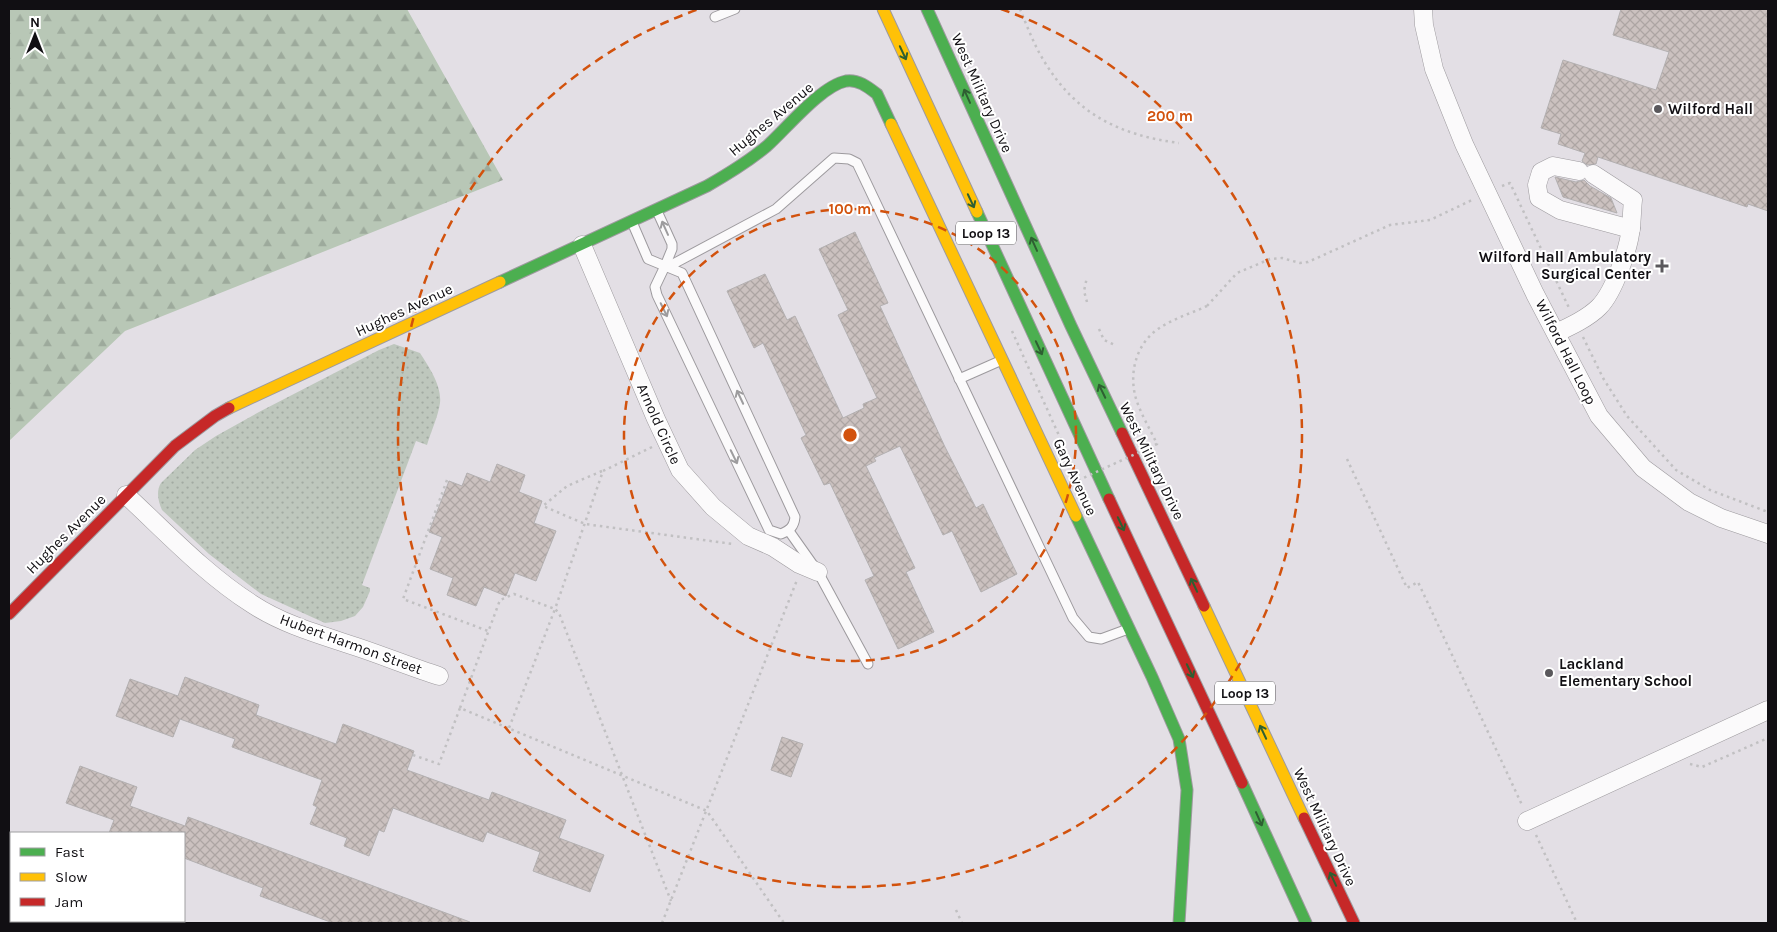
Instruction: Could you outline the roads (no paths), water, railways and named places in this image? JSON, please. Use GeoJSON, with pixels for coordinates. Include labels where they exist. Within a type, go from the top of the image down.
{"type":"FeatureCollection","features":[{"type":"Feature","properties":{"kind":"main road","name":"Loop 13"},"geometry":{"type":"LineString","coordinates":[[883,9],[1306,923]]}},
{"type":"Feature","properties":{"kind":"main road","name":"West Military Drive"},"geometry":{"type":"LineString","coordinates":[[927,9],[1070,326],[1354,923]]}},
{"type":"Feature","properties":{"kind":"main road","name":"Hughes Avenue"},"geometry":{"type":"LineString","coordinates":[[9,614],[175,446],[215,416],[236,404],[582,245],[723,177],[768,145],[813,102],[834,86],[845,81]]}},
{"type":"Feature","properties":{"kind":"main road","name":"Gary Avenue"},"geometry":{"type":"LineString","coordinates":[[845,81],[860,83],[877,94],[1130,629],[1179,739],[1187,790],[1179,923]]}},
{"type":"Feature","properties":{"kind":"street","name":"Wilford Hall Loop"},"geometry":{"type":"LineString","coordinates":[[1423,9],[1424,25],[1434,69],[1460,136],[1535,294],[1599,416],[1643,468],[1689,502],[1721,518],[1768,534]]}},
{"type":"Feature","properties":{"kind":"street"},"geometry":{"type":"LineString","coordinates":[[1556,333],[1576,323],[1599,307],[1608,295],[1616,280],[1631,229],[1633,200],[1586,173],[1553,166],[1541,172],[1537,185],[1539,198],[1560,210],[1631,229]]}},
{"type":"Feature","properties":{"kind":"street","name":"Arnold Circle"},"geometry":{"type":"LineString","coordinates":[[582,245],[680,470],[713,507],[748,536],[773,547],[799,564],[818,572]]}},
{"type":"Feature","properties":{"kind":"street","name":"Hubert Harmon Street"},"geometry":{"type":"LineString","coordinates":[[126,495],[224,586],[253,605],[311,633],[439,676]]}},
{"type":"Feature","properties":{"kind":"street"},"geometry":{"type":"LineString","coordinates":[[1528,821],[1768,710]]}},
{"type":"Feature","properties":{"kind":"lane"},"geometry":{"type":"LineString","coordinates":[[715,17],[735,9]]}},
{"type":"Feature","properties":{"kind":"lane"},"geometry":{"type":"LineString","coordinates":[[665,266],[675,263],[776,209],[834,158],[849,159],[857,163],[1073,618],[1089,637],[1102,639],[1130,629]]}},
{"type":"Feature","properties":{"kind":"lane"},"geometry":{"type":"LineString","coordinates":[[632,221],[648,259],[665,266],[682,273],[795,516],[794,524],[789,531],[781,534],[769,530],[657,295],[655,287],[665,266],[672,250],[672,244],[657,210]]}},
{"type":"Feature","properties":{"kind":"lane"},"geometry":{"type":"LineString","coordinates":[[959,379],[1003,360]]}},
{"type":"Feature","properties":{"kind":"lane"},"geometry":{"type":"LineString","coordinates":[[758,541],[763,534],[765,522]]}},
{"type":"Feature","properties":{"kind":"lane"},"geometry":{"type":"LineString","coordinates":[[789,531],[818,572],[868,664]]}},
{"type":"Feature","properties":{"kind":"place","name":"Wilford Hall"},"geometry":{"type":"Point","coordinates":[1658,109]}},
{"type":"Feature","properties":{"kind":"place","name":"Wilford Hall Ambulatory Surgical Center"},"geometry":{"type":"Point","coordinates":[1662,266]}},
{"type":"Feature","properties":{"kind":"place","name":"Lackland Elementary School"},"geometry":{"type":"Point","coordinates":[1549,673]}}]}
